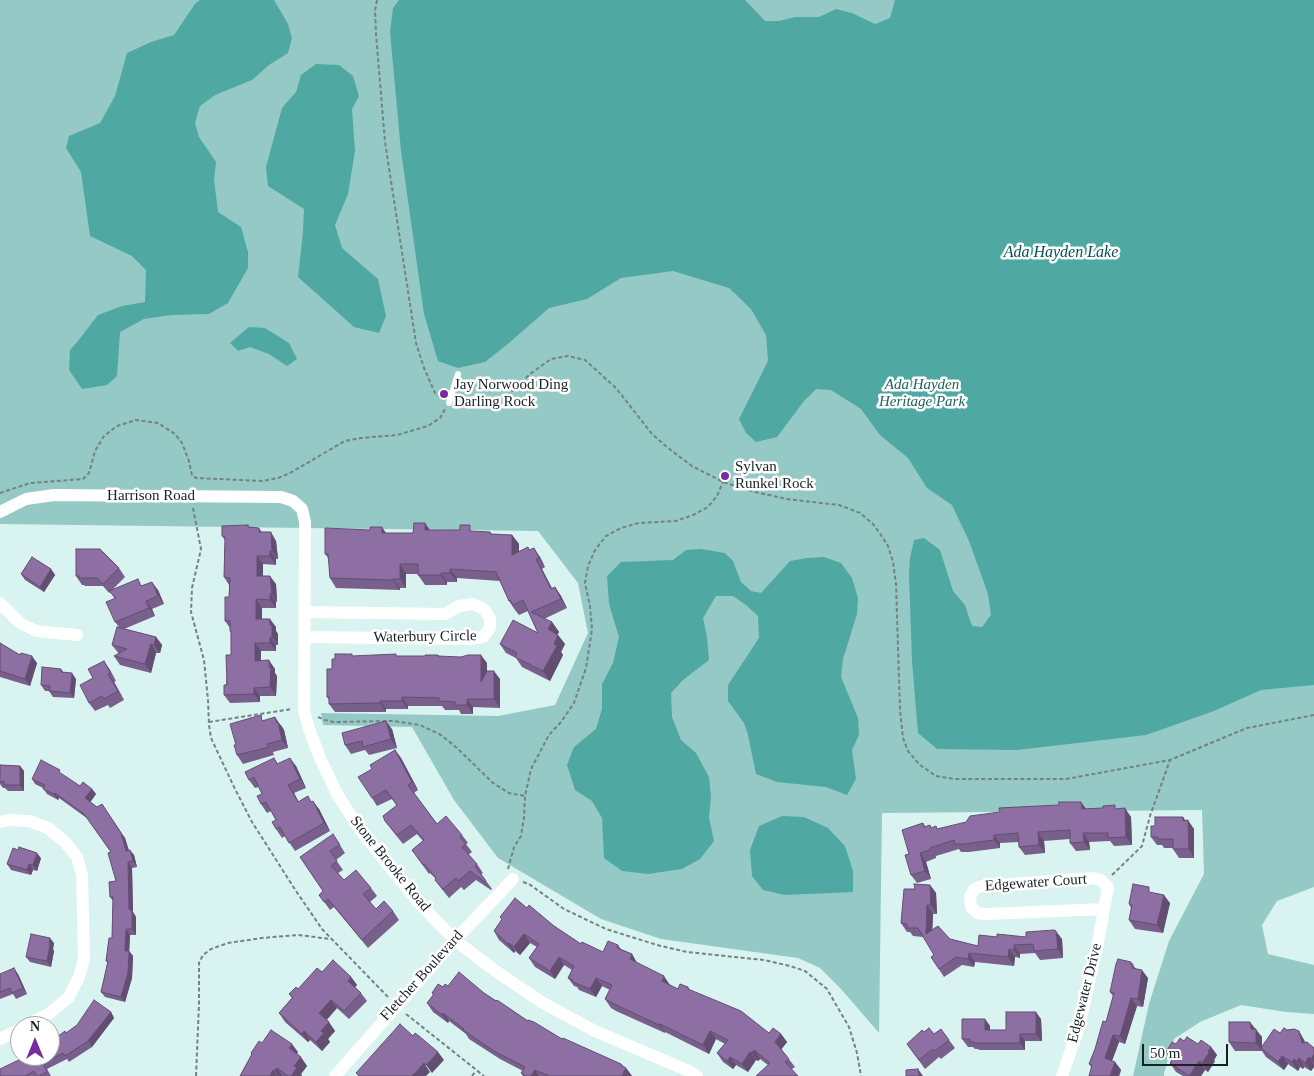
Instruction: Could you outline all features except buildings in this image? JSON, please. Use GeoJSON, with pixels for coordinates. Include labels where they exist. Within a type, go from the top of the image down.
{"type":"FeatureCollection","features":[{"type":"Feature","properties":{"kind":"street","name":"Harrison Road"},"geometry":{"type":"LineString","coordinates":[[0,512],[26,499],[54,495],[281,497],[293,501],[302,509]]}},
{"type":"Feature","properties":{"kind":"street","name":"Stone Brooke Road"},"geometry":{"type":"LineString","coordinates":[[302,509],[305,522],[304,711],[320,758],[337,794],[360,830],[418,902],[455,940],[494,970],[543,1003],[595,1030],[697,1076]]}},
{"type":"Feature","properties":{"kind":"street"},"geometry":{"type":"LineString","coordinates":[[0,603],[20,623],[36,631],[78,635]]}},
{"type":"Feature","properties":{"kind":"street","name":"Waterbury Circle"},"geometry":{"type":"LineString","coordinates":[[304,612],[445,614],[459,606],[473,604],[484,609],[490,618],[490,628],[483,637],[470,639],[304,638]]}},
{"type":"Feature","properties":{"kind":"street"},"geometry":{"type":"LineString","coordinates":[[0,822],[10,820],[29,821],[48,828],[65,842],[77,858],[82,875],[84,959],[79,977],[70,997],[44,1016]]}},
{"type":"Feature","properties":{"kind":"street","name":"Edgewater Court"},"geometry":{"type":"LineString","coordinates":[[1091,878],[1101,880],[1108,887],[1104,909],[988,914],[977,913],[971,907],[970,897],[974,889],[982,886],[1091,878]]}},
{"type":"Feature","properties":{"kind":"street","name":"Fletcher Boulevard"},"geometry":{"type":"LineString","coordinates":[[335,1076],[455,940],[513,879]]}},
{"type":"Feature","properties":{"kind":"street","name":"Edgewater Drive"},"geometry":{"type":"LineString","coordinates":[[1062,1076],[1079,1028],[1104,909]]}},
{"type":"Feature","properties":{"kind":"lane"},"geometry":{"type":"LineString","coordinates":[[449,403],[458,374]]}},
{"type":"Feature","properties":{"kind":"path"},"geometry":{"type":"LineString","coordinates":[[377,0],[375,11],[386,142],[416,343],[435,393],[449,403],[480,406],[496,402],[509,394],[530,374],[551,359],[568,356],[585,360],[616,388],[652,434],[692,466],[723,482],[755,492],[787,499],[839,505],[860,512],[882,535],[893,562],[896,584],[900,710],[903,738],[908,751],[920,766],[936,776],[955,779],[1066,779],[1170,760],[1247,728],[1314,715]]}},
{"type":"Feature","properties":{"kind":"path"},"geometry":{"type":"LineString","coordinates":[[0,493],[30,483],[83,479],[88,473],[95,451],[104,436],[117,426],[136,420],[158,423],[176,434],[189,461],[192,475],[196,478],[263,481],[290,474],[345,441],[397,435],[428,426],[440,418],[449,403]]}},
{"type":"Feature","properties":{"kind":"path"},"geometry":{"type":"LineString","coordinates":[[723,482],[717,496],[708,507],[693,515],[676,521],[639,523],[621,528],[606,536],[595,550],[588,566],[585,583],[592,629],[590,647],[581,684],[574,704],[549,735],[531,769],[525,796],[521,836],[514,848],[508,871],[513,879],[529,884],[564,909],[606,929],[687,952],[764,960],[790,966],[805,972],[826,989],[849,1027],[857,1053],[861,1076]]}},
{"type":"Feature","properties":{"kind":"path"},"geometry":{"type":"LineString","coordinates":[[191,496],[201,549],[192,588],[191,612],[204,660],[211,738],[234,789],[252,822],[322,929],[396,1006],[484,1076]]}},
{"type":"Feature","properties":{"kind":"path"},"geometry":{"type":"LineString","coordinates":[[209,722],[296,709],[334,722],[393,721],[420,725],[441,735],[493,783],[509,793],[525,796]]}},
{"type":"Feature","properties":{"kind":"path"},"geometry":{"type":"LineString","coordinates":[[1104,883],[1142,846],[1150,816],[1170,760]]}},
{"type":"Feature","properties":{"kind":"path"},"geometry":{"type":"LineString","coordinates":[[196,1076],[199,963],[203,955],[211,949],[228,943],[262,938],[298,935],[331,939]]}},
{"type":"Feature","properties":{"kind":"path"},"geometry":{"type":"LineString","coordinates":[[472,1076],[476,1071]]}},
{"type":"Feature","properties":{"kind":"green space","name":"Ada Hayden Heritage Park"},"geometry":{"type":"Polygon","coordinates":[[[0,0],[1314,0],[1314,887],[1277,901],[1262,925],[1268,954],[1314,965],[1314,1014],[1241,1005],[1200,1022],[1174,1039],[1164,1076],[1133,1076],[1149,1004],[1169,941],[1204,874],[1202,810],[882,813],[879,1033],[820,968],[798,958],[661,939],[601,919],[498,858],[454,800],[412,727],[323,725],[321,713],[498,716],[555,705],[588,633],[578,583],[538,531],[0,524],[0,0]]]}},
{"type":"Feature","properties":{"kind":"water"},"geometry":{"type":"Polygon","coordinates":[[[200,0],[274,0],[288,24],[292,38],[288,53],[269,65],[252,80],[215,95],[200,106],[195,123],[199,137],[216,162],[214,179],[218,212],[241,227],[248,252],[248,268],[228,303],[209,314],[171,315],[144,319],[120,332],[117,376],[107,385],[82,389],[69,370],[70,350],[98,315],[122,306],[145,302],[146,270],[132,256],[90,236],[81,172],[66,148],[69,136],[100,123],[115,96],[127,53],[151,42],[174,35],[195,4],[200,0]]]}},
{"type":"Feature","properties":{"kind":"water","name":"Ada Hayden Lake"},"geometry":{"type":"Polygon","coordinates":[[[399,0],[745,0],[765,21],[779,21],[795,17],[819,17],[836,9],[852,13],[875,24],[890,18],[895,0],[1314,0],[1314,685],[1261,690],[1214,711],[1146,735],[1017,750],[937,749],[918,733],[912,661],[910,558],[914,540],[924,538],[940,550],[953,591],[965,605],[972,626],[982,627],[991,615],[988,594],[969,541],[952,505],[927,488],[908,458],[880,435],[861,409],[831,390],[816,389],[804,401],[777,437],[756,442],[746,433],[739,419],[768,361],[766,335],[751,309],[729,288],[673,271],[621,278],[587,299],[549,308],[485,362],[458,368],[438,361],[424,314],[401,151],[390,32],[393,8],[399,0]]]}},
{"type":"Feature","properties":{"kind":"water"},"geometry":{"type":"Polygon","coordinates":[[[316,64],[339,65],[353,76],[359,96],[352,109],[355,151],[348,194],[335,225],[342,248],[378,279],[386,316],[379,333],[354,327],[298,277],[304,209],[268,186],[266,167],[282,108],[296,92],[301,75],[316,64]]]}},
{"type":"Feature","properties":{"kind":"water"},"geometry":{"type":"Polygon","coordinates":[[[249,327],[265,328],[289,343],[297,359],[287,366],[269,354],[250,347],[238,351],[230,343],[249,327]]]}},
{"type":"Feature","properties":{"kind":"water"},"geometry":{"type":"Polygon","coordinates":[[[701,549],[725,553],[733,561],[741,582],[751,591],[761,593],[790,561],[807,558],[824,557],[841,563],[852,578],[858,598],[857,614],[843,659],[841,677],[858,718],[859,735],[852,750],[856,779],[847,795],[826,787],[777,782],[756,774],[744,723],[728,701],[728,685],[759,638],[758,616],[733,596],[716,596],[703,618],[709,660],[683,680],[671,693],[672,717],[681,740],[696,753],[709,777],[711,797],[709,818],[714,841],[700,859],[682,869],[648,874],[622,871],[604,858],[602,818],[592,801],[575,790],[567,765],[574,747],[596,729],[602,709],[602,684],[613,663],[619,637],[609,604],[607,576],[621,562],[673,560],[686,550],[701,549]]]}},
{"type":"Feature","properties":{"kind":"water"},"geometry":{"type":"Polygon","coordinates":[[[782,816],[804,817],[828,828],[845,846],[853,871],[853,892],[785,895],[763,890],[752,876],[750,850],[759,826],[782,816]]]}},
{"type":"Feature","properties":{"kind":"place","name":"Jay Norwood Ding Darling Rock"},"geometry":{"type":"Point","coordinates":[444,394]}},
{"type":"Feature","properties":{"kind":"place","name":"Sylvan Runkel Rock"},"geometry":{"type":"Point","coordinates":[725,476]}}]}
